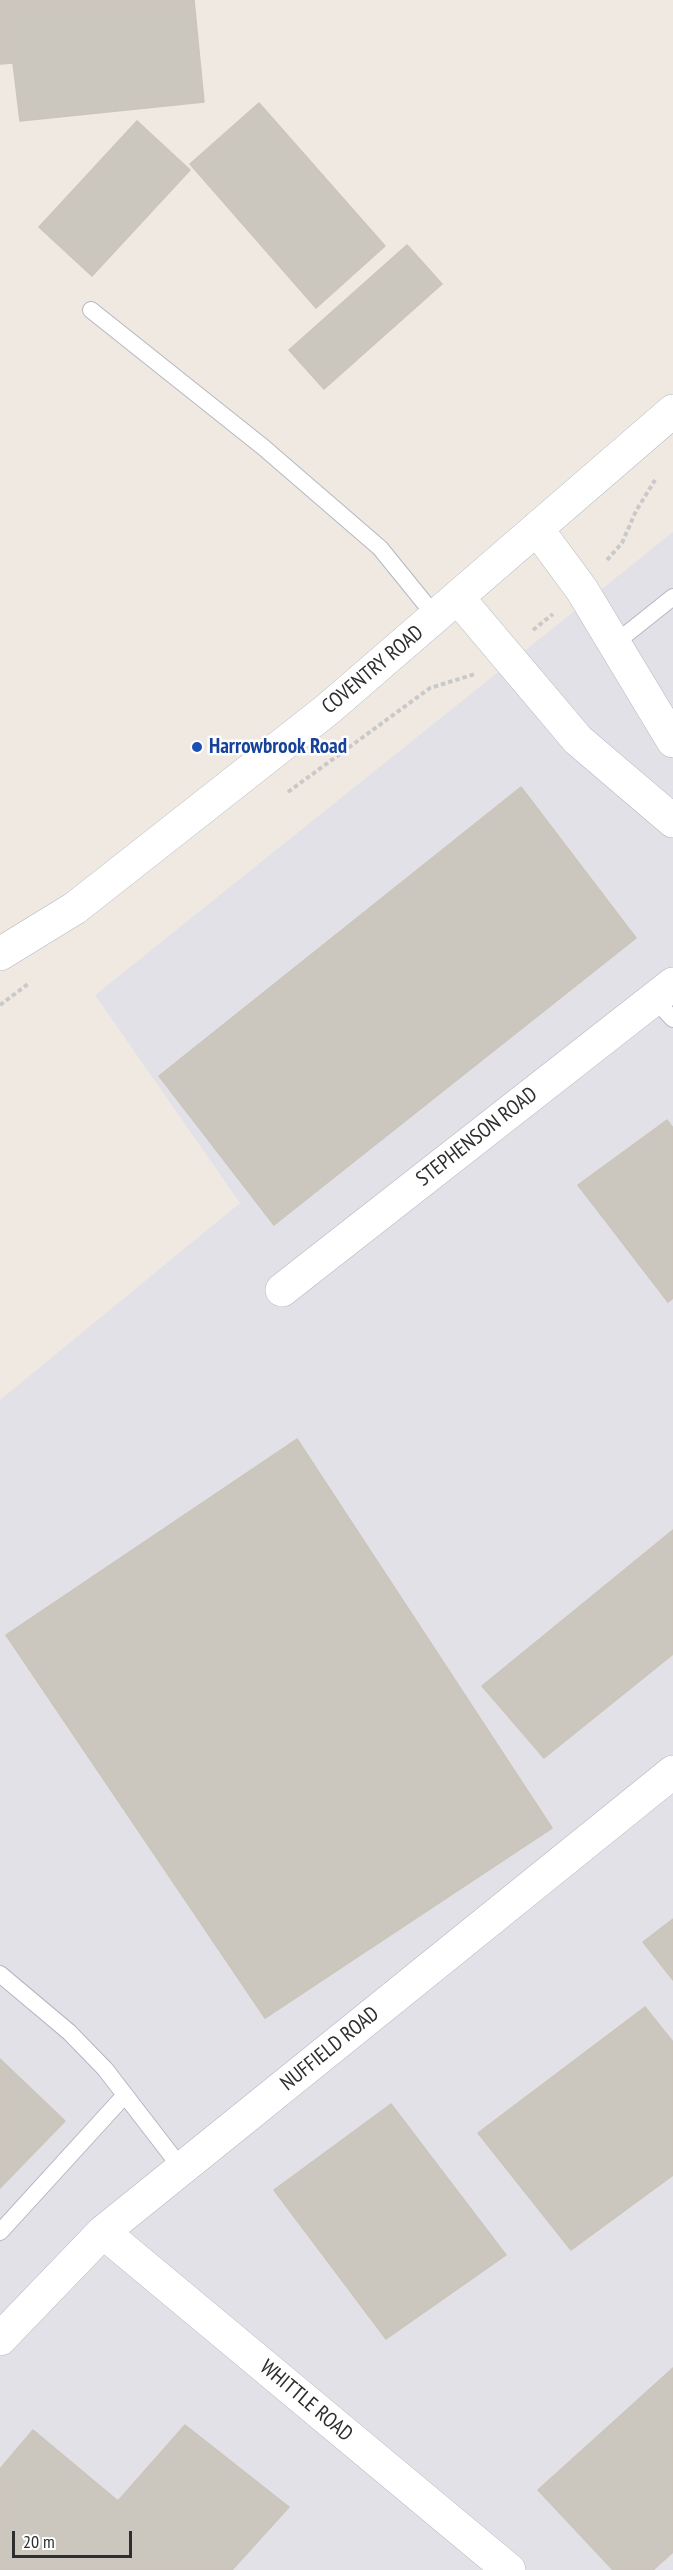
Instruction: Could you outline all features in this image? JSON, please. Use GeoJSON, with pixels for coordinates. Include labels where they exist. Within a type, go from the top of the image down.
{"type":"FeatureCollection","features":[{"type":"Feature","properties":{"kind":"street","name":"COVENTRY ROAD"},"geometry":{"type":"LineString","coordinates":[[0,954],[75,909],[328,709],[673,411]]}},
{"type":"Feature","properties":{"kind":"street"},"geometry":{"type":"LineString","coordinates":[[537,529],[582,590],[673,741]]}},
{"type":"Feature","properties":{"kind":"street"},"geometry":{"type":"LineString","coordinates":[[447,607],[505,652],[578,741],[673,820]]}},
{"type":"Feature","properties":{"kind":"street","name":"STEPHENSON ROAD"},"geometry":{"type":"LineString","coordinates":[[282,1290],[667,1001]]}},
{"type":"Feature","properties":{"kind":"street","name":"NUFFIELD ROAD"},"geometry":{"type":"LineString","coordinates":[[0,2339],[103,2232],[673,1772]]}},
{"type":"Feature","properties":{"kind":"street","name":"WHITTLE ROAD"},"geometry":{"type":"LineString","coordinates":[[103,2232],[509,2570]]}},
{"type":"Feature","properties":{"kind":"lane"},"geometry":{"type":"LineString","coordinates":[[91,310],[263,447],[447,607]]}},
{"type":"Feature","properties":{"kind":"lane"},"geometry":{"type":"LineString","coordinates":[[614,644],[673,597]]}},
{"type":"Feature","properties":{"kind":"lane"},"geometry":{"type":"LineString","coordinates":[[0,1974],[69,2032],[105,2069],[182,2169]]}},
{"type":"Feature","properties":{"kind":"lane"},"geometry":{"type":"LineString","coordinates":[[0,2232],[125,2095]]}},
{"type":"Feature","properties":{"kind":"path"},"geometry":{"type":"LineString","coordinates":[[279,799],[430,688],[482,672],[582,590],[622,543],[649,486],[657,478]]}},
{"type":"Feature","properties":{"kind":"path"},"geometry":{"type":"LineString","coordinates":[[0,1005],[33,980]]}},
{"type":"Feature","properties":{"kind":"path"},"geometry":{"type":"LineString","coordinates":[[0,992],[5,1001]]}},
{"type":"Feature","properties":{"kind":"shaded area"},"geometry":{"type":"Polygon","coordinates":[[[673,532],[673,2570],[0,2570],[0,1400],[240,1203],[95,995],[673,532]]]}},
{"type":"Feature","properties":{"kind":"building"},"geometry":{"type":"Polygon","coordinates":[[[0,0],[194,0],[204,102],[20,121],[13,63],[0,64],[0,0]]]}},
{"type":"Feature","properties":{"kind":"building"},"geometry":{"type":"Polygon","coordinates":[[[259,103],[385,246],[316,308],[190,164],[259,103]]]}},
{"type":"Feature","properties":{"kind":"building"},"geometry":{"type":"Polygon","coordinates":[[[137,121],[190,170],[92,276],[39,227],[137,121]]]}},
{"type":"Feature","properties":{"kind":"building"},"geometry":{"type":"Polygon","coordinates":[[[407,245],[442,284],[324,389],[289,350],[407,245]]]}},
{"type":"Feature","properties":{"kind":"building"},"geometry":{"type":"Polygon","coordinates":[[[521,787],[636,938],[274,1225],[159,1076],[521,787]]]}},
{"type":"Feature","properties":{"kind":"building"},"geometry":{"type":"Polygon","coordinates":[[[667,1120],[673,1128],[673,1298],[668,1302],[578,1185],[667,1120]]]}},
{"type":"Feature","properties":{"kind":"building"},"geometry":{"type":"Polygon","coordinates":[[[297,1439],[552,1828],[265,2018],[6,1635],[297,1439]]]}},
{"type":"Feature","properties":{"kind":"building"},"geometry":{"type":"Polygon","coordinates":[[[673,1530],[673,1654],[544,1758],[482,1686],[673,1530]]]}},
{"type":"Feature","properties":{"kind":"building"},"geometry":{"type":"Polygon","coordinates":[[[673,1919],[673,1980],[643,1942],[673,1919]]]}},
{"type":"Feature","properties":{"kind":"building"},"geometry":{"type":"Polygon","coordinates":[[[645,2007],[673,2042],[673,2175],[571,2250],[478,2133],[645,2007]]]}},
{"type":"Feature","properties":{"kind":"building"},"geometry":{"type":"Polygon","coordinates":[[[0,2059],[65,2121],[0,2188],[0,2059]]]}},
{"type":"Feature","properties":{"kind":"building"},"geometry":{"type":"Polygon","coordinates":[[[391,2104],[506,2255],[386,2339],[274,2190],[391,2104]]]}},
{"type":"Feature","properties":{"kind":"building"},"geometry":{"type":"Polygon","coordinates":[[[673,2368],[673,2552],[653,2570],[613,2570],[538,2490],[673,2368]]]}},
{"type":"Feature","properties":{"kind":"building"},"geometry":{"type":"Polygon","coordinates":[[[185,2425],[289,2507],[232,2570],[0,2570],[0,2469],[33,2430],[118,2501],[185,2425]]]}},
{"type":"Feature","properties":{"kind":"place","name":"Harrowbrook Road"},"geometry":{"type":"Point","coordinates":[197,747]}}]}
